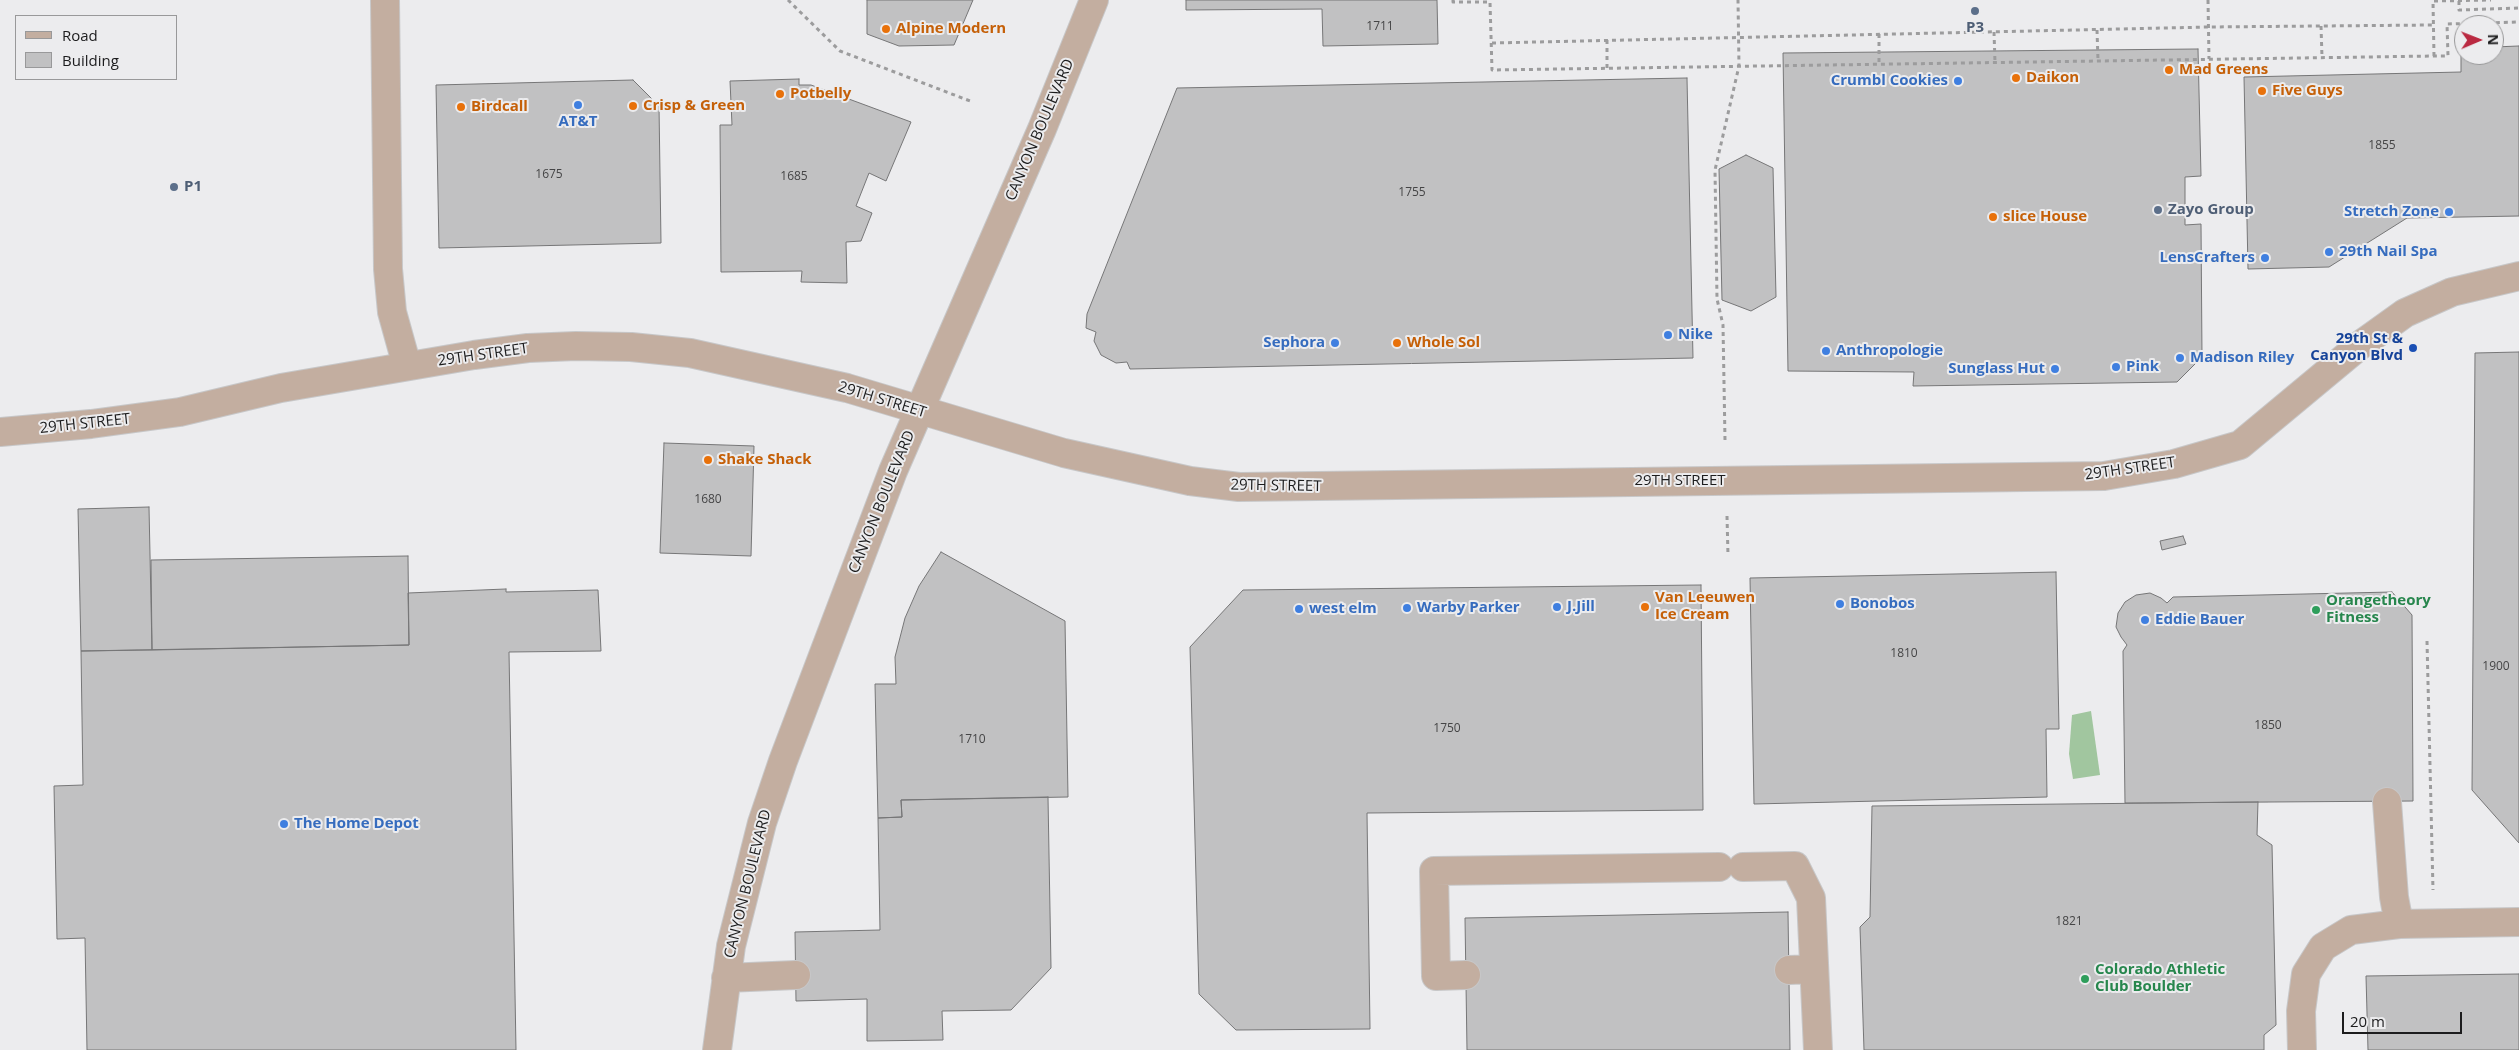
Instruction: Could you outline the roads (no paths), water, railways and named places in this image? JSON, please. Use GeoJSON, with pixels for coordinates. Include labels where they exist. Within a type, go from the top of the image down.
{"type":"FeatureCollection","features":[{"type":"Feature","properties":{"kind":"street"},"geometry":{"type":"LineString","coordinates":[[385,0],[388,269],[392,312],[406,366]]}},
{"type":"Feature","properties":{"kind":"street","name":"CANYON BOULEVARD"},"geometry":{"type":"LineString","coordinates":[[716,1050],[722,1022],[730,946],[762,823],[783,761],[862,551],[919,411],[1042,129],[1094,0]]}},
{"type":"Feature","properties":{"kind":"street","name":"29TH STREET"},"geometry":{"type":"LineString","coordinates":[[0,432],[91,424],[180,412],[281,388],[406,366],[528,348],[576,346],[631,347],[690,353],[847,388],[1064,453],[1190,481],[1239,487],[2104,476],[2174,464],[2240,445],[2359,346],[2405,313],[2452,292],[2519,276]]}},
{"type":"Feature","properties":{"kind":"street"},"geometry":{"type":"LineString","coordinates":[[2387,802],[2394,897],[2399,924]]}},
{"type":"Feature","properties":{"kind":"street"},"geometry":{"type":"LineString","coordinates":[[1466,975],[1436,976],[1434,871],[1795,866],[1811,898],[1801,969],[1818,1050]]}},
{"type":"Feature","properties":{"kind":"street"},"geometry":{"type":"LineString","coordinates":[[2302,1050],[2301,1011],[2306,974],[2323,947],[2351,930],[2399,924],[2519,922]]}},
{"type":"Feature","properties":{"kind":"street"},"geometry":{"type":"LineString","coordinates":[[726,978],[796,975]]}},
{"type":"Feature","properties":{"kind":"street","name":"CANYON BOULEVARD"},"geometry":{"type":"LineString","coordinates":[[722,1022],[727,1050]]}},
{"type":"Feature","properties":{"kind":"place","name":"P3"},"geometry":{"type":"Point","coordinates":[1975,11]}},
{"type":"Feature","properties":{"kind":"place","name":"Alpine Modern"},"geometry":{"type":"Point","coordinates":[886,29]}},
{"type":"Feature","properties":{"kind":"place","name":"Mad Greens"},"geometry":{"type":"Point","coordinates":[2169,70]}},
{"type":"Feature","properties":{"kind":"place","name":"Daikon"},"geometry":{"type":"Point","coordinates":[2016,78]}},
{"type":"Feature","properties":{"kind":"place","name":"Crumbl Cookies"},"geometry":{"type":"Point","coordinates":[1958,81]}},
{"type":"Feature","properties":{"kind":"place","name":"Five Guys"},"geometry":{"type":"Point","coordinates":[2262,91]}},
{"type":"Feature","properties":{"kind":"place","name":"Potbelly"},"geometry":{"type":"Point","coordinates":[780,94]}},
{"type":"Feature","properties":{"kind":"place","name":"AT&T"},"geometry":{"type":"Point","coordinates":[578,105]}},
{"type":"Feature","properties":{"kind":"place","name":"Crisp & Green"},"geometry":{"type":"Point","coordinates":[633,106]}},
{"type":"Feature","properties":{"kind":"place","name":"Birdcall"},"geometry":{"type":"Point","coordinates":[461,107]}},
{"type":"Feature","properties":{"kind":"place","name":"P1"},"geometry":{"type":"Point","coordinates":[174,187]}},
{"type":"Feature","properties":{"kind":"place","name":"Zayo Group"},"geometry":{"type":"Point","coordinates":[2158,210]}},
{"type":"Feature","properties":{"kind":"place","name":"Stretch Zone"},"geometry":{"type":"Point","coordinates":[2449,212]}},
{"type":"Feature","properties":{"kind":"place","name":"slice House"},"geometry":{"type":"Point","coordinates":[1993,217]}},
{"type":"Feature","properties":{"kind":"place","name":"29th Nail Spa"},"geometry":{"type":"Point","coordinates":[2329,252]}},
{"type":"Feature","properties":{"kind":"place","name":"LensCrafters"},"geometry":{"type":"Point","coordinates":[2265,258]}},
{"type":"Feature","properties":{"kind":"place","name":"Nike"},"geometry":{"type":"Point","coordinates":[1668,335]}},
{"type":"Feature","properties":{"kind":"place","name":"Sephora"},"geometry":{"type":"Point","coordinates":[1335,343]}},
{"type":"Feature","properties":{"kind":"place","name":"Whole Sol"},"geometry":{"type":"Point","coordinates":[1397,343]}},
{"type":"Feature","properties":{"kind":"place","name":"29th St & Canyon Blvd"},"geometry":{"type":"Point","coordinates":[2413,348]}},
{"type":"Feature","properties":{"kind":"place","name":"Anthropologie"},"geometry":{"type":"Point","coordinates":[1826,351]}},
{"type":"Feature","properties":{"kind":"place","name":"Madison Riley"},"geometry":{"type":"Point","coordinates":[2180,358]}},
{"type":"Feature","properties":{"kind":"place","name":"Pink"},"geometry":{"type":"Point","coordinates":[2116,367]}},
{"type":"Feature","properties":{"kind":"place","name":"Sunglass Hut"},"geometry":{"type":"Point","coordinates":[2055,369]}},
{"type":"Feature","properties":{"kind":"place","name":"Shake Shack"},"geometry":{"type":"Point","coordinates":[708,460]}},
{"type":"Feature","properties":{"kind":"place","name":"Bonobos"},"geometry":{"type":"Point","coordinates":[1840,604]}},
{"type":"Feature","properties":{"kind":"place","name":"J.Jill"},"geometry":{"type":"Point","coordinates":[1557,607]}},
{"type":"Feature","properties":{"kind":"place","name":"Van Leeuwen Ice Cream"},"geometry":{"type":"Point","coordinates":[1645,607]}},
{"type":"Feature","properties":{"kind":"place","name":"Warby Parker"},"geometry":{"type":"Point","coordinates":[1407,608]}},
{"type":"Feature","properties":{"kind":"place","name":"west elm"},"geometry":{"type":"Point","coordinates":[1299,609]}},
{"type":"Feature","properties":{"kind":"place","name":"Orangetheory Fitness"},"geometry":{"type":"Point","coordinates":[2316,610]}},
{"type":"Feature","properties":{"kind":"place","name":"Eddie Bauer"},"geometry":{"type":"Point","coordinates":[2145,620]}},
{"type":"Feature","properties":{"kind":"place","name":"The Home Depot"},"geometry":{"type":"Point","coordinates":[284,824]}},
{"type":"Feature","properties":{"kind":"place","name":"Colorado Athletic Club Boulder"},"geometry":{"type":"Point","coordinates":[2085,979]}}]}
